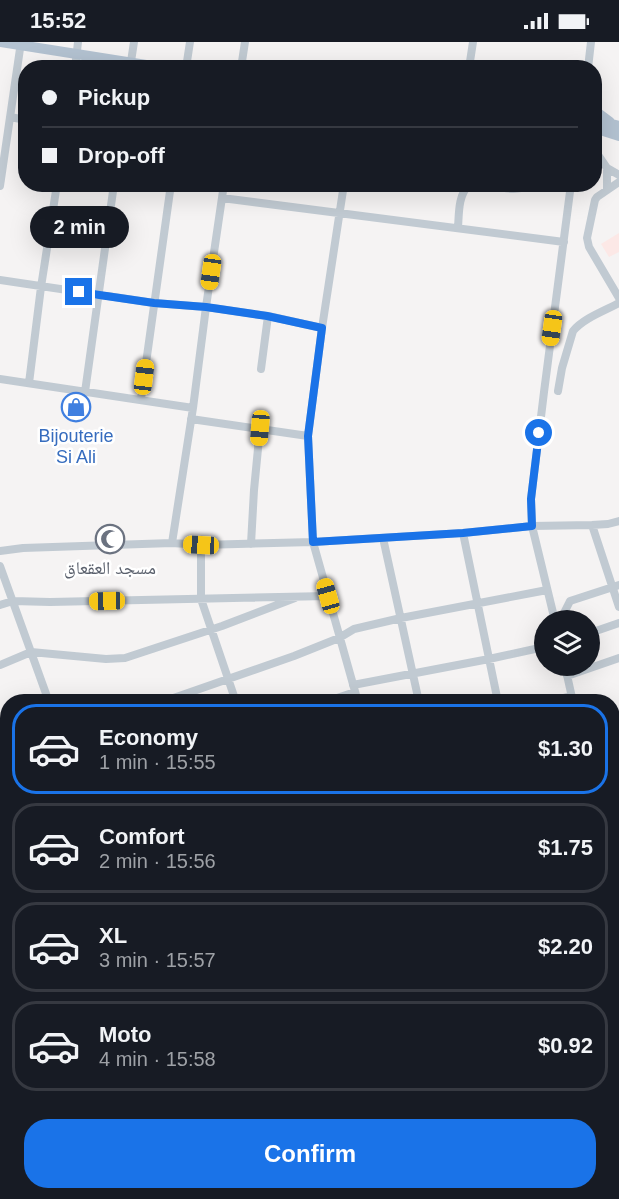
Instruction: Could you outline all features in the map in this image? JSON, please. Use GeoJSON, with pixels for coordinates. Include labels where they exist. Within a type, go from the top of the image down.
{"type":"FeatureCollection","features":[{"type":"Feature","properties":{"kind":"main road"},"geometry":{"type":"LineString","coordinates":[[1,42],[78,47],[119,60]]}},
{"type":"Feature","properties":{"kind":"main road"},"geometry":{"type":"LineString","coordinates":[[602,117],[615,129]]}},
{"type":"Feature","properties":{"kind":"street"},"geometry":{"type":"LineString","coordinates":[[132,60],[134,42]]}},
{"type":"Feature","properties":{"kind":"street"},"geometry":{"type":"LineString","coordinates":[[187,60],[190,42]]}},
{"type":"Feature","properties":{"kind":"street"},"geometry":{"type":"LineString","coordinates":[[242,60],[245,42]]}},
{"type":"Feature","properties":{"kind":"street"},"geometry":{"type":"LineString","coordinates":[[470,60],[473,42]]}},
{"type":"Feature","properties":{"kind":"street"},"geometry":{"type":"LineString","coordinates":[[589,60],[591,42]]}},
{"type":"Feature","properties":{"kind":"street"},"geometry":{"type":"LineString","coordinates":[[0,186],[20,43]]}},
{"type":"Feature","properties":{"kind":"street"},"geometry":{"type":"LineString","coordinates":[[10,117],[18,118]]}},
{"type":"Feature","properties":{"kind":"street"},"geometry":{"type":"LineString","coordinates":[[602,162],[606,168],[619,175]]}},
{"type":"Feature","properties":{"kind":"street"},"geometry":{"type":"LineString","coordinates":[[606,168],[607,190]]}},
{"type":"Feature","properties":{"kind":"street"},"geometry":{"type":"LineString","coordinates":[[619,182],[595,200],[587,240],[619,298]]}},
{"type":"Feature","properties":{"kind":"street"},"geometry":{"type":"LineString","coordinates":[[29,382],[56,192]]}},
{"type":"Feature","properties":{"kind":"street"},"geometry":{"type":"LineString","coordinates":[[85,392],[113,192]]}},
{"type":"Feature","properties":{"kind":"street"},"geometry":{"type":"LineString","coordinates":[[141,399],[170,192]]}},
{"type":"Feature","properties":{"kind":"street"},"geometry":{"type":"LineString","coordinates":[[172,543],[223,192]]}},
{"type":"Feature","properties":{"kind":"street"},"geometry":{"type":"LineString","coordinates":[[343,192],[308,436],[313,542],[356,694]]}},
{"type":"Feature","properties":{"kind":"street"},"geometry":{"type":"LineString","coordinates":[[458,228],[464,192]]}},
{"type":"Feature","properties":{"kind":"street"},"geometry":{"type":"LineString","coordinates":[[552,610],[532,526],[531,499],[570,192]]}},
{"type":"Feature","properties":{"kind":"street"},"geometry":{"type":"LineString","coordinates":[[222,198],[564,242]]}},
{"type":"Feature","properties":{"kind":"street"},"geometry":{"type":"LineString","coordinates":[[0,280],[154,303],[206,307],[267,316],[322,328]]}},
{"type":"Feature","properties":{"kind":"street"},"geometry":{"type":"LineString","coordinates":[[558,391],[573,331],[619,303]]}},
{"type":"Feature","properties":{"kind":"street"},"geometry":{"type":"LineString","coordinates":[[261,369],[267,316]]}},
{"type":"Feature","properties":{"kind":"street"},"geometry":{"type":"LineString","coordinates":[[0,378],[193,408]]}},
{"type":"Feature","properties":{"kind":"street"},"geometry":{"type":"LineString","coordinates":[[191,419],[308,436]]}},
{"type":"Feature","properties":{"kind":"street"},"geometry":{"type":"LineString","coordinates":[[252,544],[260,428]]}},
{"type":"Feature","properties":{"kind":"street"},"geometry":{"type":"LineString","coordinates":[[0,551],[23,548],[172,543],[201,545],[313,542],[463,533],[532,526],[608,524],[619,521]]}},
{"type":"Feature","properties":{"kind":"street"},"geometry":{"type":"LineString","coordinates":[[591,525],[615,586],[619,607]]}},
{"type":"Feature","properties":{"kind":"street"},"geometry":{"type":"LineString","coordinates":[[463,533],[496,694]]}},
{"type":"Feature","properties":{"kind":"street"},"geometry":{"type":"LineString","coordinates":[[383,538],[417,694]]}},
{"type":"Feature","properties":{"kind":"street"},"geometry":{"type":"LineString","coordinates":[[201,545],[201,599],[234,694]]}},
{"type":"Feature","properties":{"kind":"street"},"geometry":{"type":"LineString","coordinates":[[0,566],[46,694]]}},
{"type":"Feature","properties":{"kind":"street"},"geometry":{"type":"LineString","coordinates":[[565,610],[570,601],[615,586]]}},
{"type":"Feature","properties":{"kind":"street"},"geometry":{"type":"LineString","coordinates":[[185,694],[294,656],[339,638],[354,629],[547,590]]}},
{"type":"Feature","properties":{"kind":"street"},"geometry":{"type":"LineString","coordinates":[[0,665],[31,652],[118,659],[151,650],[301,596]]}},
{"type":"Feature","properties":{"kind":"street"},"geometry":{"type":"LineString","coordinates":[[0,604],[328,596]]}},
{"type":"Feature","properties":{"kind":"street"},"geometry":{"type":"LineString","coordinates":[[600,630],[619,623]]}},
{"type":"Feature","properties":{"kind":"street"},"geometry":{"type":"LineString","coordinates":[[342,694],[354,688],[413,674],[534,649]]}},
{"type":"Feature","properties":{"kind":"street"},"geometry":{"type":"LineString","coordinates":[[600,665],[619,658]]}},
{"type":"Feature","properties":{"kind":"street"},"geometry":{"type":"LineString","coordinates":[[567,676],[571,694]]}},
{"type":"Feature","properties":{"kind":"shaded area"},"geometry":{"type":"Polygon","coordinates":[[[619,233],[619,252],[609,257],[601,244],[619,233]]]}},
{"type":"Feature","properties":{"kind":"place","name":"Bijouterie Si Ali"},"geometry":{"type":"Point","coordinates":[76,407]}},
{"type":"Feature","properties":{"kind":"place","name":"مسجد العقعاق"},"geometry":{"type":"Point","coordinates":[110,539]}},
{"type":"Feature","properties":{"kind":"route"},"geometry":{"type":"LineString","coordinates":[[79,292],[267,316],[322,328],[308,436],[313,542],[463,533],[532,526],[531,499],[539,433]]}}]}
